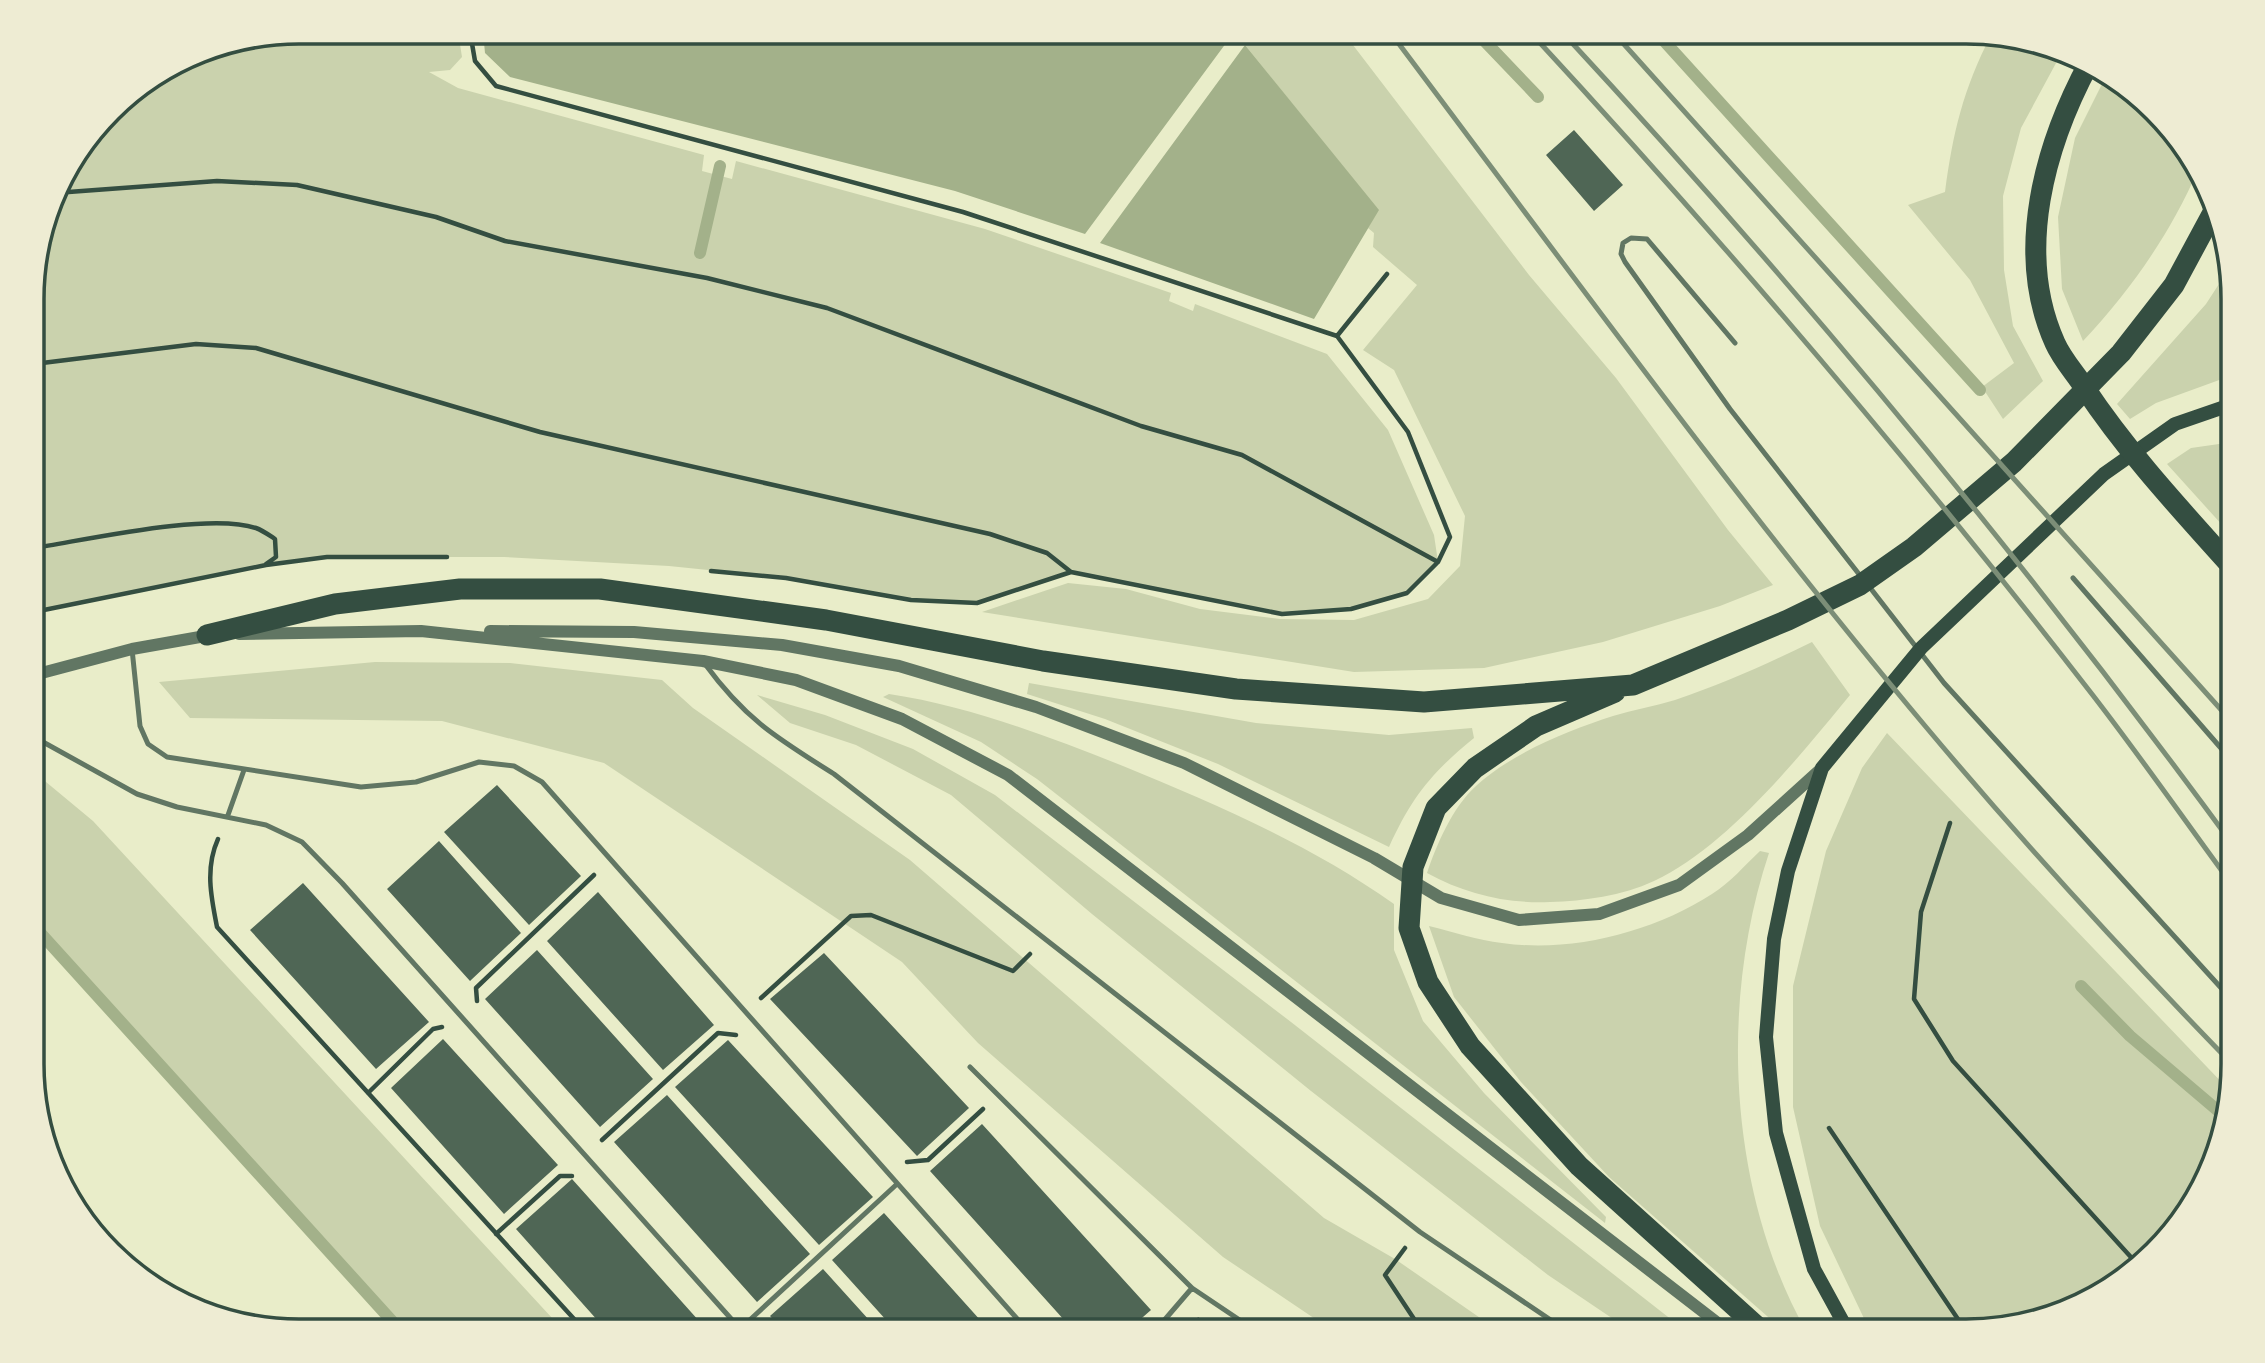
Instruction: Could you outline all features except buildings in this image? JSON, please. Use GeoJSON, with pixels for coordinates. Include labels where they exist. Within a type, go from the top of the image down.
{"type":"FeatureCollection","features":[{"type":"Feature","properties":{"kind":"highway"},"geometry":{"type":"LineString","coordinates":[[2084,73],[2066,106],[2040,197],[2035,249],[2042,300],[2055,344],[2107,421],[2221,554]]}},
{"type":"Feature","properties":{"kind":"highway"},"geometry":{"type":"LineString","coordinates":[[1749,1319],[1579,1166],[1470,1046],[1428,982],[1409,928],[1413,867],[1436,808],[1475,768],[1536,726],[1788,620],[1860,585],[1914,547],[2014,462],[2121,353],[2174,285],[2209,220]]}},
{"type":"Feature","properties":{"kind":"highway"},"geometry":{"type":"LineString","coordinates":[[207,635],[335,604],[460,589],[600,589],[826,620],[1043,661],[1236,689],[1424,702],[1633,685]]}},
{"type":"Feature","properties":{"kind":"main road"},"geometry":{"type":"LineString","coordinates":[[1841,1319],[1814,1269],[1776,1133],[1766,1037],[1774,939],[1788,871],[1822,768],[1922,648],[2104,474],[2175,424],[2221,408]]}},
{"type":"Feature","properties":{"kind":"street"},"geometry":{"type":"LineString","coordinates":[[421,631],[704,662],[796,680],[902,719],[1008,775],[1712,1319]]}},
{"type":"Feature","properties":{"kind":"street"},"geometry":{"type":"LineString","coordinates":[[44,672],[132,649],[207,635],[421,631],[634,632],[782,645],[900,666],[1036,706],[1184,763],[1374,858],[1441,898],[1519,920],[1599,914],[1679,885],[1748,835],[1822,768]]}},
{"type":"Feature","properties":{"kind":"lane"},"geometry":{"type":"LineString","coordinates":[[1735,343],[1647,239],[1631,238],[1623,243],[1621,254],[1625,261],[1730,408],[1944,683],[2221,988]]}},
{"type":"Feature","properties":{"kind":"lane"},"geometry":{"type":"LineString","coordinates":[[2073,578],[2221,747]]}},
{"type":"Feature","properties":{"kind":"lane"},"geometry":{"type":"LineString","coordinates":[[132,649],[141,726],[148,744],[167,757],[360,787],[416,782],[479,762],[514,766],[542,782],[1017,1319]]}},
{"type":"Feature","properties":{"kind":"lane"},"geometry":{"type":"LineString","coordinates":[[704,662],[731,699],[761,727],[834,774],[1420,1232],[1549,1319]]}},
{"type":"Feature","properties":{"kind":"lane"},"geometry":{"type":"LineString","coordinates":[[44,743],[137,794],[177,807],[228,815],[266,825],[302,842],[731,1319]]}},
{"type":"Feature","properties":{"kind":"lane"},"geometry":{"type":"LineString","coordinates":[[228,815],[244,770]]}},
{"type":"Feature","properties":{"kind":"lane"},"geometry":{"type":"LineString","coordinates":[[970,1067],[1192,1287],[1239,1319]]}},
{"type":"Feature","properties":{"kind":"lane"},"geometry":{"type":"LineString","coordinates":[[753,1319],[897,1184]]}},
{"type":"Feature","properties":{"kind":"lane"},"geometry":{"type":"LineString","coordinates":[[1165,1319],[1192,1287]]}},
{"type":"Feature","properties":{"kind":"path"},"geometry":{"type":"LineString","coordinates":[[44,363],[196,344],[256,348],[540,432],[989,534],[1047,553],[1072,572],[1282,614],[1351,609],[1408,593],[1438,562],[1450,537],[1408,432],[1337,336],[963,212],[496,86],[475,61],[472,44]]}},
{"type":"Feature","properties":{"kind":"path"},"geometry":{"type":"LineString","coordinates":[[67,192],[217,181],[297,185],[436,217],[505,242],[707,278],[827,308],[1141,426],[1242,455],[1438,562]]}},
{"type":"Feature","properties":{"kind":"path"},"geometry":{"type":"LineString","coordinates":[[1337,336],[1387,274]]}},
{"type":"Feature","properties":{"kind":"path"},"geometry":{"type":"LineString","coordinates":[[44,546],[192,524],[224,524],[255,528],[275,539],[276,557],[266,565]]}},
{"type":"Feature","properties":{"kind":"path"},"geometry":{"type":"LineString","coordinates":[[228,815],[213,851],[209,887],[217,927],[574,1319]]}},
{"type":"Feature","properties":{"kind":"path"},"geometry":{"type":"LineString","coordinates":[[1950,823],[1921,912],[1914,999],[1953,1061],[2132,1258]]}},
{"type":"Feature","properties":{"kind":"path"},"geometry":{"type":"LineString","coordinates":[[368,1093],[433,1029],[467,1023],[477,1011],[476,988],[610,860]]}},
{"type":"Feature","properties":{"kind":"path"},"geometry":{"type":"LineString","coordinates":[[496,1234],[559,1176],[573,1176],[590,1161],[604,1136],[718,1033],[737,1035],[754,1024],[761,995],[851,916],[871,915],[1013,971],[1023,961]]}},
{"type":"Feature","properties":{"kind":"path"},"geometry":{"type":"LineString","coordinates":[[897,1184],[901,1168],[908,1161],[928,1160],[998,1095]]}},
{"type":"Feature","properties":{"kind":"path"},"geometry":{"type":"LineString","coordinates":[[1829,1128],[1958,1319]]}},
{"type":"Feature","properties":{"kind":"path"},"geometry":{"type":"LineString","coordinates":[[1395,1259],[1385,1275],[1414,1319]]}},
{"type":"Feature","properties":{"kind":"shaded area"},"geometry":{"type":"Polygon","coordinates":[[[282,44],[460,44],[462,57],[450,70],[429,72],[458,88],[704,155],[702,171],[732,179],[736,161],[985,229],[1171,293],[1169,301],[1193,311],[1195,304],[1327,354],[1388,430],[1434,535],[1438,562],[1407,593],[1351,609],[1282,614],[1072,572],[977,603],[911,600],[786,578],[669,566],[504,557],[327,557],[183,580],[44,610],[44,282],[49,249],[57,217],[70,186],[96,144],[118,118],[157,87],[201,63],[233,52],[282,44]]]}},
{"type":"Feature","properties":{"kind":"shaded area"},"geometry":{"type":"Polygon","coordinates":[[[484,44],[1225,44],[1085,234],[955,191],[510,77],[485,53],[484,44]]]}},
{"type":"Feature","properties":{"kind":"shaded area"},"geometry":{"type":"Polygon","coordinates":[[[1352,44],[1529,275],[1616,378],[1728,530],[1773,585],[1720,606],[1603,642],[1484,668],[1354,672],[982,612],[1068,583],[1126,589],[1200,609],[1280,619],[1354,620],[1428,599],[1460,566],[1465,516],[1394,370],[1363,350],[1417,285],[1373,247],[1374,233],[1368,228],[1378,210],[1245,45],[1352,44]]]}},
{"type":"Feature","properties":{"kind":"shaded area"},"geometry":{"type":"Polygon","coordinates":[[[1987,44],[2032,52],[2057,61],[2021,128],[2003,196],[2004,270],[2013,326],[2043,381],[2003,419],[1982,387],[2014,363],[1970,280],[1908,205],[1945,192],[1961,112],[1973,74],[1987,44]]]}},
{"type":"Feature","properties":{"kind":"shaded area"},"geometry":{"type":"Polygon","coordinates":[[[1245,45],[1379,210],[1314,319],[1100,243],[1245,45]]]}},
{"type":"Feature","properties":{"kind":"shaded area"},"geometry":{"type":"Polygon","coordinates":[[[2102,83],[2147,118],[2169,144],[2193,182],[2175,217],[2148,260],[2117,302],[2083,341],[2062,289],[2058,217],[2075,138],[2102,83]]]}},
{"type":"Feature","properties":{"kind":"shaded area"},"geometry":{"type":"Polygon","coordinates":[[[2221,281],[2221,379],[2156,403],[2130,419],[2117,404],[2206,304],[2221,281]]]}},
{"type":"Feature","properties":{"kind":"shaded area"},"geometry":{"type":"Polygon","coordinates":[[[2221,444],[2221,524],[2167,464],[2191,448],[2221,444]]]}},
{"type":"Feature","properties":{"kind":"shaded area"},"geometry":{"type":"Polygon","coordinates":[[[1812,642],[1850,695],[1760,799],[1735,824],[1681,866],[1654,881],[1616,894],[1550,902],[1487,896],[1456,887],[1427,873],[1441,839],[1467,795],[1506,763],[1577,729],[1693,694],[1812,642]]]}},
{"type":"Feature","properties":{"kind":"shaded area"},"geometry":{"type":"Polygon","coordinates":[[[375,662],[510,663],[662,680],[693,708],[910,860],[1324,1218],[1395,1259],[1482,1319],[1315,1319],[1223,1257],[978,1043],[902,962],[604,763],[442,721],[190,718],[159,682],[375,662]]]}},
{"type":"Feature","properties":{"kind":"shaded area"},"geometry":{"type":"Polygon","coordinates":[[[1029,683],[1256,723],[1389,735],[1472,728],[1474,738],[1424,787],[1389,847],[1218,764],[1105,719],[1027,694],[1029,683]]]}},
{"type":"Feature","properties":{"kind":"shaded area"},"geometry":{"type":"Polygon","coordinates":[[[889,694],[949,706],[1007,723],[1158,780],[1296,844],[1394,904],[1394,950],[1423,1021],[1484,1093],[1606,1217],[1605,1223],[1037,779],[981,742],[883,697],[889,694]]]}},
{"type":"Feature","properties":{"kind":"shaded area"},"geometry":{"type":"Polygon","coordinates":[[[757,695],[825,715],[913,749],[995,795],[1671,1319],[1613,1319],[1548,1275],[1311,1091],[1092,914],[951,795],[856,745],[790,723],[757,695]]]}},
{"type":"Feature","properties":{"kind":"shaded area"},"geometry":{"type":"Polygon","coordinates":[[[1887,733],[2221,1082],[2213,1130],[2202,1162],[2169,1219],[2147,1245],[2121,1267],[2094,1285],[2048,1306],[1983,1319],[1864,1319],[1820,1226],[1793,1107],[1793,986],[1826,851],[1862,768],[1887,733]]]}},
{"type":"Feature","properties":{"kind":"shaded area"},"geometry":{"type":"Polygon","coordinates":[[[44,780],[93,821],[553,1319],[390,1319],[44,937],[44,780]]]}},
{"type":"Feature","properties":{"kind":"shaded area"},"geometry":{"type":"Polygon","coordinates":[[[1760,851],[1769,853],[1753,911],[1743,971],[1738,1034],[1740,1096],[1747,1158],[1760,1219],[1780,1277],[1800,1319],[1770,1319],[1609,1177],[1521,1082],[1454,997],[1429,926],[1502,943],[1556,945],[1584,942],[1638,929],[1664,919],[1725,885],[1760,851]]]}},
{"type":"Feature","properties":{"kind":"waterway"},"geometry":{"type":"LineString","coordinates":[[1487,44],[1538,97]]}},
{"type":"Feature","properties":{"kind":"waterway"},"geometry":{"type":"LineString","coordinates":[[1667,44],[1980,390]]}},
{"type":"Feature","properties":{"kind":"waterway"},"geometry":{"type":"LineString","coordinates":[[700,253],[720,166]]}},
{"type":"Feature","properties":{"kind":"waterway"},"geometry":{"type":"LineString","coordinates":[[44,937],[390,1319]]}},
{"type":"Feature","properties":{"kind":"waterway"},"geometry":{"type":"LineString","coordinates":[[2081,986],[2130,1036],[2217,1110]]}},
{"type":"Feature","properties":{"kind":"railway"},"geometry":{"type":"LineString","coordinates":[[1399,44],[1653,383],[1856,642],[2038,857],[2221,1052]]}},
{"type":"Feature","properties":{"kind":"railway"},"geometry":{"type":"LineString","coordinates":[[1541,44],[1745,272],[1954,520],[2088,689],[2221,869]]}},
{"type":"Feature","properties":{"kind":"railway"},"geometry":{"type":"LineString","coordinates":[[1573,44],[1738,228],[1909,429],[2074,634],[2221,829]]}},
{"type":"Feature","properties":{"kind":"railway"},"geometry":{"type":"LineString","coordinates":[[1624,44],[2221,710]]}}]}
